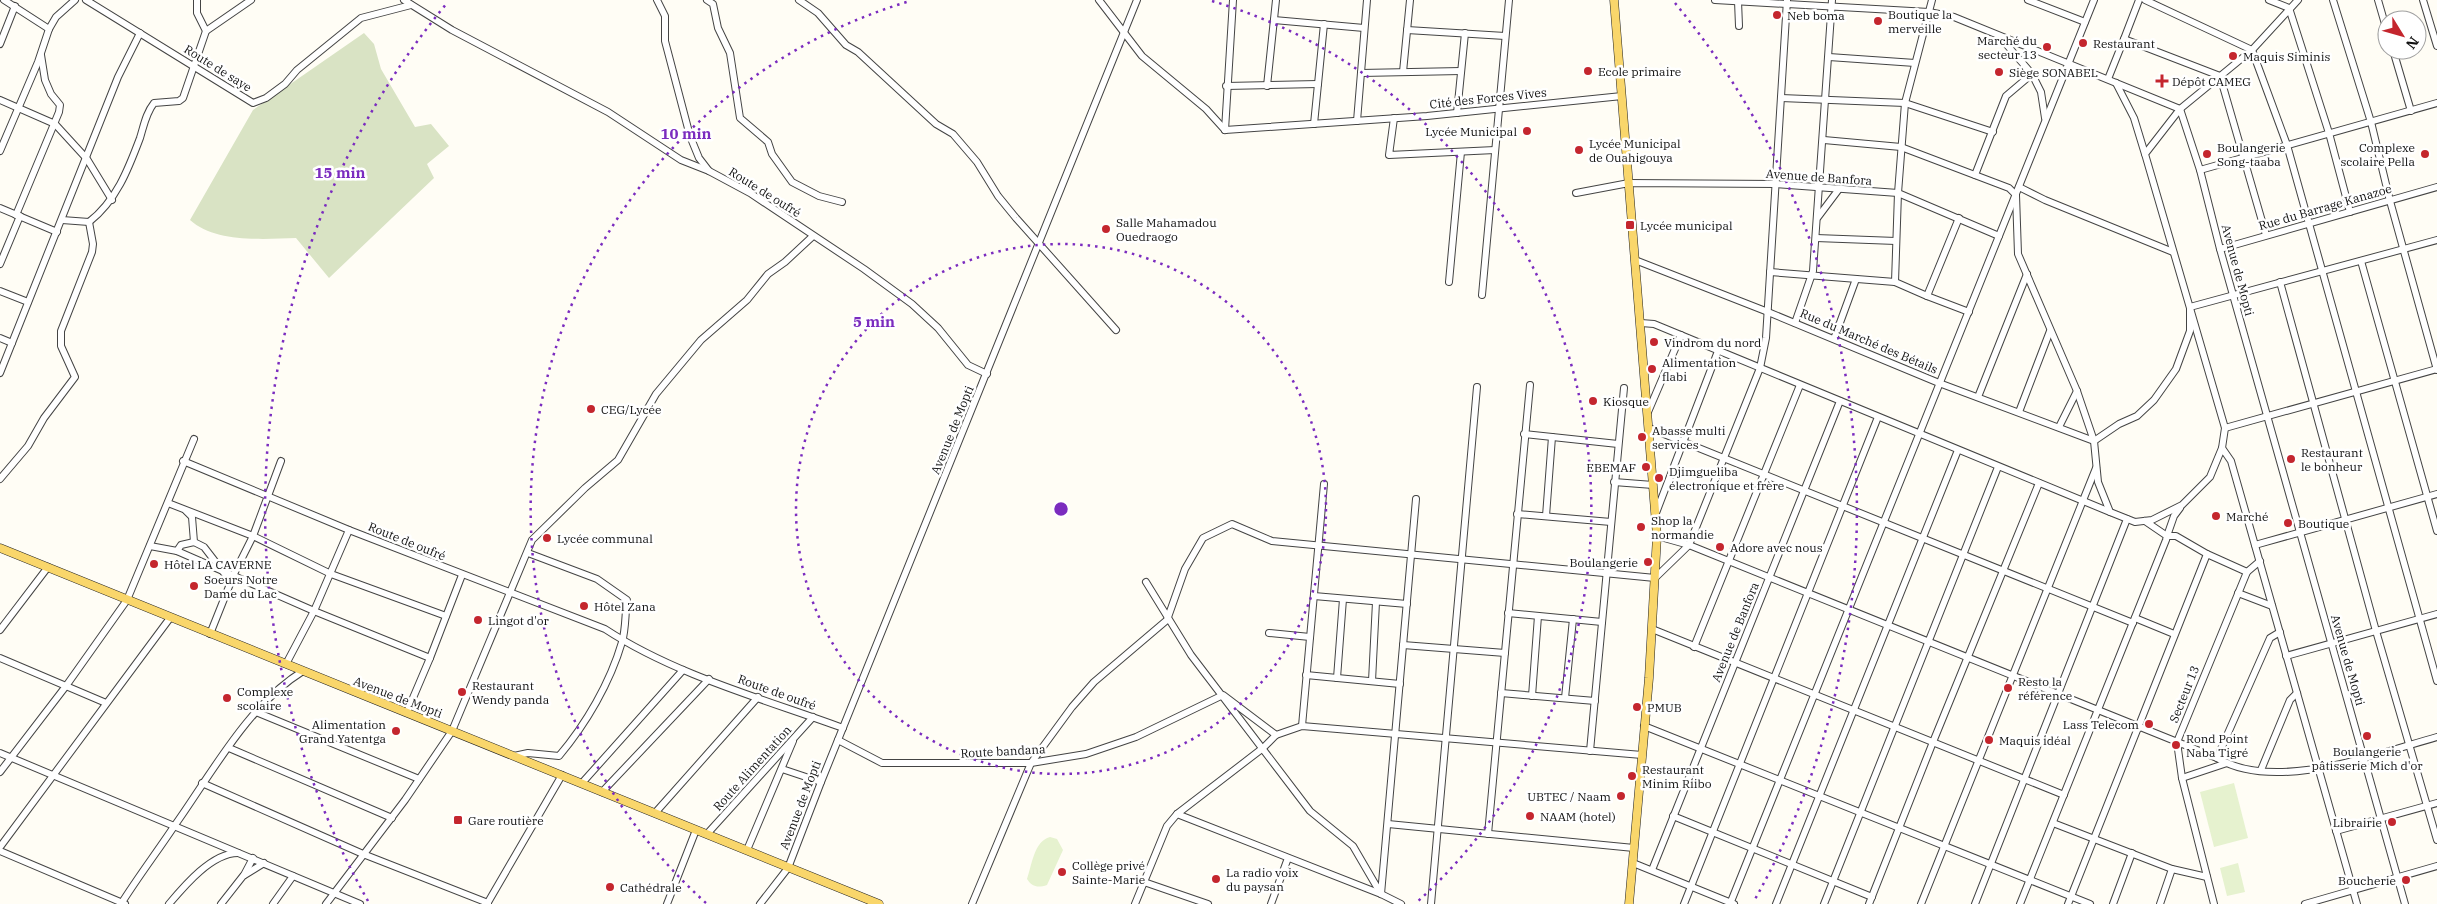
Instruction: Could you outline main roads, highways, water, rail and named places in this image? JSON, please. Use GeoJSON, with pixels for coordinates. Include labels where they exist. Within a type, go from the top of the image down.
{"type":"FeatureCollection","features":[{"type":"Feature","properties":{"kind":"main road"},"geometry":{"type":"LineString","coordinates":[[1614,0],[1657,536],[1652,629],[1630,904]]}},
{"type":"Feature","properties":{"kind":"main road","name":"Avenue de Mopti"},"geometry":{"type":"LineString","coordinates":[[0,548],[878,904]]}},
{"type":"Feature","properties":{"kind":"place","name":"Neb boma"},"geometry":{"type":"Point","coordinates":[1777,15]}},
{"type":"Feature","properties":{"kind":"place","name":"Boutique la merveille"},"geometry":{"type":"Point","coordinates":[1878,21]}},
{"type":"Feature","properties":{"kind":"place","name":"Restaurant"},"geometry":{"type":"Point","coordinates":[2083,43]}},
{"type":"Feature","properties":{"kind":"place","name":"Marché du secteur 13"},"geometry":{"type":"Point","coordinates":[2047,47]}},
{"type":"Feature","properties":{"kind":"place","name":"Maquis Siminis"},"geometry":{"type":"Point","coordinates":[2233,56]}},
{"type":"Feature","properties":{"kind":"place","name":"Ecole primaire"},"geometry":{"type":"Point","coordinates":[1588,71]}},
{"type":"Feature","properties":{"kind":"place","name":"Siège SONABEL"},"geometry":{"type":"Point","coordinates":[1999,72]}},
{"type":"Feature","properties":{"kind":"place","name":"Dépôt CAMEG"},"geometry":{"type":"Point","coordinates":[2162,81]}},
{"type":"Feature","properties":{"kind":"place","name":"Lycée Municipal"},"geometry":{"type":"Point","coordinates":[1527,131]}},
{"type":"Feature","properties":{"kind":"place","name":"Lycée Municipal de Ouahigouya"},"geometry":{"type":"Point","coordinates":[1579,150]}},
{"type":"Feature","properties":{"kind":"place","name":"Boulangerie Song-taaba"},"geometry":{"type":"Point","coordinates":[2207,154]}},
{"type":"Feature","properties":{"kind":"place","name":"Complexe scolaire Pella"},"geometry":{"type":"Point","coordinates":[2425,154]}},
{"type":"Feature","properties":{"kind":"place","name":"Lycée municipal"},"geometry":{"type":"Point","coordinates":[1630,225]}},
{"type":"Feature","properties":{"kind":"place","name":"Salle Mahamadou Ouedraogo"},"geometry":{"type":"Point","coordinates":[1106,229]}},
{"type":"Feature","properties":{"kind":"place","name":"Vindrom du nord"},"geometry":{"type":"Point","coordinates":[1654,342]}},
{"type":"Feature","properties":{"kind":"place","name":"Alimentation flabi"},"geometry":{"type":"Point","coordinates":[1652,369]}},
{"type":"Feature","properties":{"kind":"place","name":"Kiosque"},"geometry":{"type":"Point","coordinates":[1593,401]}},
{"type":"Feature","properties":{"kind":"place","name":"CEG/Lycée"},"geometry":{"type":"Point","coordinates":[591,409]}},
{"type":"Feature","properties":{"kind":"place","name":"Abasse multi services"},"geometry":{"type":"Point","coordinates":[1642,437]}},
{"type":"Feature","properties":{"kind":"place","name":"Restaurant le bonheur"},"geometry":{"type":"Point","coordinates":[2291,459]}},
{"type":"Feature","properties":{"kind":"place","name":"EBEMAF"},"geometry":{"type":"Point","coordinates":[1646,467]}},
{"type":"Feature","properties":{"kind":"place","name":"Djimgueliba électronique et frère"},"geometry":{"type":"Point","coordinates":[1659,478]}},
{"type":"Feature","properties":{"kind":"place","name":"Marché"},"geometry":{"type":"Point","coordinates":[2216,516]}},
{"type":"Feature","properties":{"kind":"place","name":"Boutique"},"geometry":{"type":"Point","coordinates":[2288,523]}},
{"type":"Feature","properties":{"kind":"place","name":"Shop la normandie"},"geometry":{"type":"Point","coordinates":[1641,527]}},
{"type":"Feature","properties":{"kind":"place","name":"Lycée communal"},"geometry":{"type":"Point","coordinates":[547,538]}},
{"type":"Feature","properties":{"kind":"place","name":"Adore avec nous"},"geometry":{"type":"Point","coordinates":[1720,547]}},
{"type":"Feature","properties":{"kind":"place","name":"Boulangerie"},"geometry":{"type":"Point","coordinates":[1648,562]}},
{"type":"Feature","properties":{"kind":"place","name":"Hôtel LA CAVERNE"},"geometry":{"type":"Point","coordinates":[154,564]}},
{"type":"Feature","properties":{"kind":"place","name":"Soeurs Notre Dame du Lac"},"geometry":{"type":"Point","coordinates":[194,586]}},
{"type":"Feature","properties":{"kind":"place","name":"Hôtel Zana"},"geometry":{"type":"Point","coordinates":[584,606]}},
{"type":"Feature","properties":{"kind":"place","name":"Lingot d'or"},"geometry":{"type":"Point","coordinates":[478,620]}},
{"type":"Feature","properties":{"kind":"place","name":"Resto la référence"},"geometry":{"type":"Point","coordinates":[2008,688]}},
{"type":"Feature","properties":{"kind":"place","name":"Restaurant Wendy panda"},"geometry":{"type":"Point","coordinates":[462,692]}},
{"type":"Feature","properties":{"kind":"place","name":"Complexe scolaire"},"geometry":{"type":"Point","coordinates":[227,698]}},
{"type":"Feature","properties":{"kind":"place","name":"PMUB"},"geometry":{"type":"Point","coordinates":[1637,707]}},
{"type":"Feature","properties":{"kind":"place","name":"Lass Telecom"},"geometry":{"type":"Point","coordinates":[2149,724]}},
{"type":"Feature","properties":{"kind":"place","name":"Alimentation Grand Yatentga"},"geometry":{"type":"Point","coordinates":[396,731]}},
{"type":"Feature","properties":{"kind":"place","name":"Boulangerie pâtisserie Mich d'or"},"geometry":{"type":"Point","coordinates":[2367,736]}},
{"type":"Feature","properties":{"kind":"place","name":"Maquis idéal"},"geometry":{"type":"Point","coordinates":[1989,740]}},
{"type":"Feature","properties":{"kind":"place","name":"Rond Point Naba Tigré"},"geometry":{"type":"Point","coordinates":[2176,745]}},
{"type":"Feature","properties":{"kind":"place","name":"Restaurant Minim Riibo"},"geometry":{"type":"Point","coordinates":[1632,776]}},
{"type":"Feature","properties":{"kind":"place","name":"UBTEC / Naam"},"geometry":{"type":"Point","coordinates":[1621,796]}},
{"type":"Feature","properties":{"kind":"place","name":"NAAM (hotel)"},"geometry":{"type":"Point","coordinates":[1530,816]}},
{"type":"Feature","properties":{"kind":"place","name":"Gare routière"},"geometry":{"type":"Point","coordinates":[458,820]}},
{"type":"Feature","properties":{"kind":"place","name":"Librairie"},"geometry":{"type":"Point","coordinates":[2392,822]}},
{"type":"Feature","properties":{"kind":"place","name":"Collège privé Sainte-Marie"},"geometry":{"type":"Point","coordinates":[1062,872]}},
{"type":"Feature","properties":{"kind":"place","name":"La radio voix du paysan"},"geometry":{"type":"Point","coordinates":[1216,879]}},
{"type":"Feature","properties":{"kind":"place","name":"Boucherie"},"geometry":{"type":"Point","coordinates":[2406,880]}},
{"type":"Feature","properties":{"kind":"place","name":"Cathédrale"},"geometry":{"type":"Point","coordinates":[610,887]}}]}
